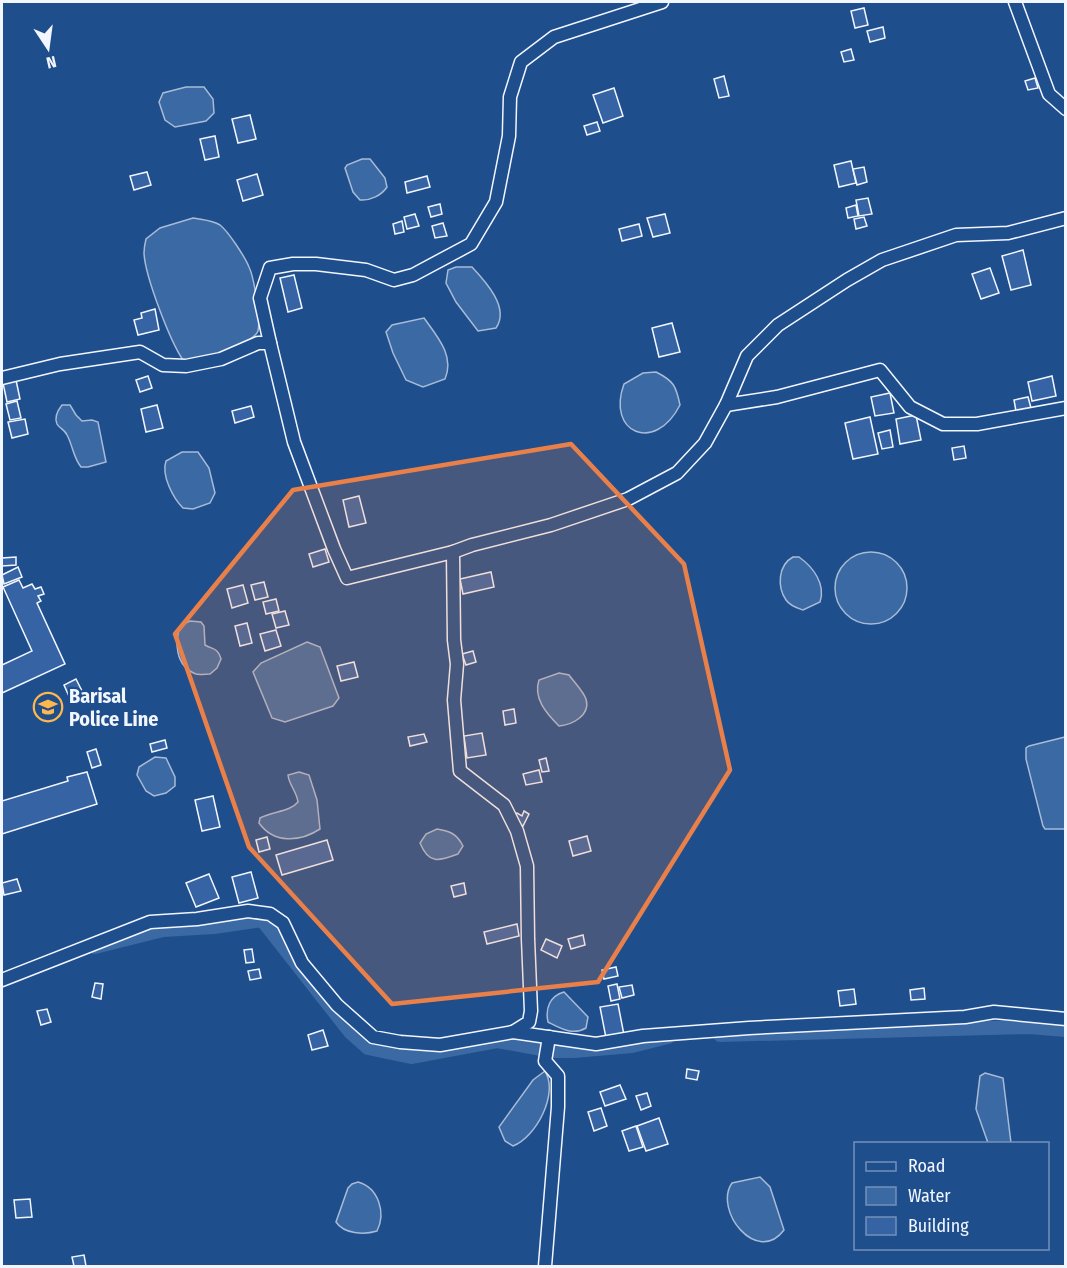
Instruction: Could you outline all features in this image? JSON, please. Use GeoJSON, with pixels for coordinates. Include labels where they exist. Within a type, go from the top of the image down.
{"type":"FeatureCollection","features":[{"type":"Feature","properties":{"kind":"street"},"geometry":{"type":"LineString","coordinates":[[662,2],[636,6],[554,37],[521,62],[510,97],[509,136],[496,202],[471,244],[413,275],[393,280],[366,270],[316,264],[293,264],[270,268],[260,298],[294,442],[347,578],[550,525],[628,499],[677,473],[705,443],[726,405],[747,356],[778,325],[847,279],[882,260],[956,235],[1008,233],[1065,218]]}},
{"type":"Feature","properties":{"kind":"street"},"geometry":{"type":"LineString","coordinates":[[1015,2],[1049,94],[1065,109]]}},
{"type":"Feature","properties":{"kind":"street"},"geometry":{"type":"LineString","coordinates":[[2,378],[60,364],[140,352],[163,365],[186,366],[221,359],[258,343],[270,344]]}},
{"type":"Feature","properties":{"kind":"street"},"geometry":{"type":"LineString","coordinates":[[726,405],[777,397],[880,370],[910,407],[943,424],[977,424],[1065,408]]}},
{"type":"Feature","properties":{"kind":"street"},"geometry":{"type":"LineString","coordinates":[[453,552],[454,640],[457,664],[454,700],[460,771],[504,805],[517,831],[527,866],[531,1011],[529,1022],[513,1032]]}},
{"type":"Feature","properties":{"kind":"street"},"geometry":{"type":"LineString","coordinates":[[2,980],[150,922],[197,919],[248,911],[270,914],[283,923],[302,963],[337,1005],[373,1037],[400,1042],[440,1045],[513,1032],[596,1044],[667,1034],[965,1017],[994,1012],[1065,1019]]}},
{"type":"Feature","properties":{"kind":"street"},"geometry":{"type":"LineString","coordinates":[[545,1266],[558,1107],[558,1076],[545,1061],[549,1038]]}},
{"type":"Feature","properties":{"kind":"highlighted area"},"geometry":{"type":"Polygon","coordinates":[[[571,444],[684,564],[730,770],[598,982],[392,1004],[249,847],[175,634],[293,490],[571,444]]]}},
{"type":"Feature","properties":{"kind":"water"},"geometry":{"type":"Polygon","coordinates":[[[186,87],[204,87],[213,99],[214,113],[206,121],[175,127],[165,120],[159,102],[163,93],[186,87]]]}},
{"type":"Feature","properties":{"kind":"water"},"geometry":{"type":"Polygon","coordinates":[[[362,159],[370,159],[385,178],[387,187],[379,195],[360,200],[353,192],[345,168],[362,159]]]}},
{"type":"Feature","properties":{"kind":"water"},"geometry":{"type":"Polygon","coordinates":[[[193,218],[220,225],[240,251],[253,280],[259,326],[256,335],[215,357],[183,360],[165,324],[153,292],[144,251],[146,239],[160,228],[193,218]]]}},
{"type":"Feature","properties":{"kind":"water"},"geometry":{"type":"Polygon","coordinates":[[[456,267],[472,267],[484,280],[500,312],[500,320],[496,328],[478,331],[456,302],[446,283],[448,270],[456,267]]]}},
{"type":"Feature","properties":{"kind":"water"},"geometry":{"type":"Polygon","coordinates":[[[424,318],[443,347],[448,362],[448,371],[445,379],[423,387],[406,380],[386,332],[392,325],[424,318]]]}},
{"type":"Feature","properties":{"kind":"water"},"geometry":{"type":"Polygon","coordinates":[[[656,372],[667,378],[673,385],[680,405],[670,420],[658,429],[647,433],[636,431],[627,425],[622,415],[620,401],[624,384],[643,373],[656,372]]]}},
{"type":"Feature","properties":{"kind":"water"},"geometry":{"type":"Polygon","coordinates":[[[62,405],[70,405],[82,421],[98,422],[106,462],[81,467],[66,433],[56,421],[62,405]]]}},
{"type":"Feature","properties":{"kind":"water"},"geometry":{"type":"Polygon","coordinates":[[[182,452],[198,452],[209,468],[215,493],[210,503],[193,509],[183,508],[175,498],[165,473],[165,467],[166,461],[182,452]]]}},
{"type":"Feature","properties":{"kind":"water"},"geometry":{"type":"Polygon","coordinates":[[[871,552],[891,558],[901,568],[907,588],[901,608],[891,618],[871,624],[851,618],[841,608],[835,588],[841,568],[851,558],[871,552]]]}},
{"type":"Feature","properties":{"kind":"water"},"geometry":{"type":"Polygon","coordinates":[[[793,557],[799,557],[809,566],[820,582],[820,602],[803,610],[788,602],[781,589],[780,577],[784,565],[793,557]]]}},
{"type":"Feature","properties":{"kind":"water"},"geometry":{"type":"Polygon","coordinates":[[[190,621],[201,622],[204,626],[205,645],[220,655],[221,659],[217,668],[210,674],[196,674],[189,670],[180,659],[177,638],[181,625],[190,621]]]}},
{"type":"Feature","properties":{"kind":"water"},"geometry":{"type":"Polygon","coordinates":[[[307,642],[320,647],[339,698],[333,706],[285,722],[272,718],[253,672],[261,663],[307,642]]]}},
{"type":"Feature","properties":{"kind":"water"},"geometry":{"type":"Polygon","coordinates":[[[559,673],[569,675],[583,693],[587,705],[583,715],[579,718],[569,724],[559,726],[542,705],[538,687],[539,680],[559,673]]]}},
{"type":"Feature","properties":{"kind":"water"},"geometry":{"type":"Polygon","coordinates":[[[1065,737],[1065,829],[1045,829],[1026,759],[1026,748],[1065,737]]]}},
{"type":"Feature","properties":{"kind":"water"},"geometry":{"type":"Polygon","coordinates":[[[155,757],[166,758],[175,777],[175,786],[166,793],[154,796],[146,791],[137,775],[139,767],[155,757]]]}},
{"type":"Feature","properties":{"kind":"water"},"geometry":{"type":"Polygon","coordinates":[[[299,772],[309,775],[317,800],[320,829],[296,838],[280,838],[265,830],[259,823],[260,818],[291,808],[298,802],[288,775],[299,772]]]}},
{"type":"Feature","properties":{"kind":"water"},"geometry":{"type":"Polygon","coordinates":[[[437,829],[456,836],[463,846],[458,854],[440,859],[427,855],[420,843],[426,834],[437,829]]]}},
{"type":"Feature","properties":{"kind":"water"},"geometry":{"type":"Polygon","coordinates":[[[564,992],[588,1017],[586,1028],[571,1031],[548,1022],[547,1012],[550,1003],[555,996],[564,992]]]}},
{"type":"Feature","properties":{"kind":"water"},"geometry":{"type":"Polygon","coordinates":[[[545,1071],[549,1080],[549,1091],[543,1114],[530,1134],[513,1146],[505,1141],[499,1127],[533,1080],[545,1071]]]}},
{"type":"Feature","properties":{"kind":"water"},"geometry":{"type":"Polygon","coordinates":[[[985,1073],[1003,1078],[1011,1142],[988,1142],[976,1109],[980,1076],[985,1073]]]}},
{"type":"Feature","properties":{"kind":"water"},"geometry":{"type":"Polygon","coordinates":[[[760,1177],[770,1187],[784,1230],[773,1239],[762,1242],[751,1238],[741,1230],[728,1207],[728,1194],[732,1183],[760,1177]]]}},
{"type":"Feature","properties":{"kind":"water"},"geometry":{"type":"Polygon","coordinates":[[[358,1182],[371,1190],[379,1202],[381,1217],[377,1231],[366,1233],[349,1231],[336,1222],[348,1188],[358,1182]]]}},
{"type":"Feature","properties":{"kind":"building"},"geometry":{"type":"Polygon","coordinates":[[[864,8],[868,25],[855,28],[851,11],[864,8]]]}},
{"type":"Feature","properties":{"kind":"building"},"geometry":{"type":"Polygon","coordinates":[[[883,27],[885,38],[870,42],[867,31],[883,27]]]}},
{"type":"Feature","properties":{"kind":"building"},"geometry":{"type":"Polygon","coordinates":[[[851,49],[854,60],[844,62],[841,52],[851,49]]]}},
{"type":"Feature","properties":{"kind":"building"},"geometry":{"type":"Polygon","coordinates":[[[724,76],[729,96],[719,98],[714,79],[724,76]]]}},
{"type":"Feature","properties":{"kind":"building"},"geometry":{"type":"Polygon","coordinates":[[[1035,78],[1038,88],[1028,90],[1025,81],[1035,78]]]}},
{"type":"Feature","properties":{"kind":"building"},"geometry":{"type":"Polygon","coordinates":[[[614,88],[623,116],[603,123],[593,95],[614,88]]]}},
{"type":"Feature","properties":{"kind":"building"},"geometry":{"type":"Polygon","coordinates":[[[250,115],[256,139],[238,143],[232,119],[250,115]]]}},
{"type":"Feature","properties":{"kind":"building"},"geometry":{"type":"Polygon","coordinates":[[[597,122],[600,131],[587,135],[584,126],[597,122]]]}},
{"type":"Feature","properties":{"kind":"building"},"geometry":{"type":"Polygon","coordinates":[[[215,136],[219,157],[205,160],[200,139],[215,136]]]}},
{"type":"Feature","properties":{"kind":"building"},"geometry":{"type":"Polygon","coordinates":[[[851,161],[856,183],[839,187],[834,165],[851,161]]]}},
{"type":"Feature","properties":{"kind":"building"},"geometry":{"type":"Polygon","coordinates":[[[864,167],[867,182],[857,185],[853,169],[864,167]]]}},
{"type":"Feature","properties":{"kind":"building"},"geometry":{"type":"Polygon","coordinates":[[[147,172],[151,185],[134,190],[130,176],[147,172]]]}},
{"type":"Feature","properties":{"kind":"building"},"geometry":{"type":"Polygon","coordinates":[[[257,174],[263,195],[243,201],[237,180],[257,174]]]}},
{"type":"Feature","properties":{"kind":"building"},"geometry":{"type":"Polygon","coordinates":[[[427,176],[430,187],[407,193],[405,182],[427,176]]]}},
{"type":"Feature","properties":{"kind":"building"},"geometry":{"type":"Polygon","coordinates":[[[868,198],[872,214],[859,216],[856,200],[868,198]]]}},
{"type":"Feature","properties":{"kind":"building"},"geometry":{"type":"Polygon","coordinates":[[[440,204],[442,214],[431,217],[428,207],[440,204]]]}},
{"type":"Feature","properties":{"kind":"building"},"geometry":{"type":"Polygon","coordinates":[[[856,205],[858,216],[848,218],[846,208],[856,205]]]}},
{"type":"Feature","properties":{"kind":"building"},"geometry":{"type":"Polygon","coordinates":[[[415,214],[419,226],[407,229],[404,217],[415,214]]]}},
{"type":"Feature","properties":{"kind":"building"},"geometry":{"type":"Polygon","coordinates":[[[665,214],[670,233],[653,237],[647,218],[665,214]]]}},
{"type":"Feature","properties":{"kind":"building"},"geometry":{"type":"Polygon","coordinates":[[[864,217],[867,226],[856,229],[854,219],[864,217]]]}},
{"type":"Feature","properties":{"kind":"building"},"geometry":{"type":"Polygon","coordinates":[[[402,221],[404,232],[395,234],[393,224],[402,221]]]}},
{"type":"Feature","properties":{"kind":"building"},"geometry":{"type":"Polygon","coordinates":[[[443,223],[447,236],[435,238],[432,226],[443,223]]]}},
{"type":"Feature","properties":{"kind":"building"},"geometry":{"type":"Polygon","coordinates":[[[639,224],[642,236],[622,241],[619,229],[639,224]]]}},
{"type":"Feature","properties":{"kind":"building"},"geometry":{"type":"Polygon","coordinates":[[[1023,250],[1031,285],[1011,290],[1002,256],[1023,250]]]}},
{"type":"Feature","properties":{"kind":"building"},"geometry":{"type":"Polygon","coordinates":[[[990,268],[999,293],[981,299],[972,274],[990,268]]]}},
{"type":"Feature","properties":{"kind":"building"},"geometry":{"type":"Polygon","coordinates":[[[294,275],[302,308],[288,312],[280,278],[294,275]]]}},
{"type":"Feature","properties":{"kind":"building"},"geometry":{"type":"Polygon","coordinates":[[[155,309],[159,330],[138,335],[134,320],[142,318],[141,313],[155,309]]]}},
{"type":"Feature","properties":{"kind":"building"},"geometry":{"type":"Polygon","coordinates":[[[672,323],[680,352],[659,357],[652,328],[672,323]]]}},
{"type":"Feature","properties":{"kind":"building"},"geometry":{"type":"Polygon","coordinates":[[[148,376],[152,388],[140,392],[136,380],[148,376]]]}},
{"type":"Feature","properties":{"kind":"building"},"geometry":{"type":"Polygon","coordinates":[[[1052,376],[1056,396],[1032,401],[1028,382],[1052,376]]]}},
{"type":"Feature","properties":{"kind":"building"},"geometry":{"type":"Polygon","coordinates":[[[16,380],[20,399],[7,402],[3,383],[16,380]]]}},
{"type":"Feature","properties":{"kind":"building"},"geometry":{"type":"Polygon","coordinates":[[[890,393],[894,413],[875,416],[871,397],[890,393]]]}},
{"type":"Feature","properties":{"kind":"building"},"geometry":{"type":"Polygon","coordinates":[[[1028,397],[1031,408],[1016,411],[1014,400],[1028,397]]]}},
{"type":"Feature","properties":{"kind":"building"},"geometry":{"type":"Polygon","coordinates":[[[17,401],[21,418],[10,420],[6,404],[17,401]]]}},
{"type":"Feature","properties":{"kind":"building"},"geometry":{"type":"Polygon","coordinates":[[[157,405],[163,428],[146,432],[141,409],[157,405]]]}},
{"type":"Feature","properties":{"kind":"building"},"geometry":{"type":"Polygon","coordinates":[[[251,406],[254,417],[235,423],[232,411],[251,406]]]}},
{"type":"Feature","properties":{"kind":"building"},"geometry":{"type":"Polygon","coordinates":[[[916,415],[921,440],[900,444],[896,419],[916,415]]]}},
{"type":"Feature","properties":{"kind":"building"},"geometry":{"type":"Polygon","coordinates":[[[870,417],[878,454],[853,459],[845,423],[870,417]]]}},
{"type":"Feature","properties":{"kind":"building"},"geometry":{"type":"Polygon","coordinates":[[[25,419],[28,434],[12,438],[8,422],[25,419]]]}},
{"type":"Feature","properties":{"kind":"building"},"geometry":{"type":"Polygon","coordinates":[[[890,430],[893,447],[882,449],[878,433],[890,430]]]}},
{"type":"Feature","properties":{"kind":"building"},"geometry":{"type":"Polygon","coordinates":[[[964,446],[966,458],[954,460],[952,448],[964,446]]]}},
{"type":"Feature","properties":{"kind":"building"},"geometry":{"type":"Polygon","coordinates":[[[359,496],[366,523],[349,527],[343,500],[359,496]]]}},
{"type":"Feature","properties":{"kind":"building"},"geometry":{"type":"Polygon","coordinates":[[[325,549],[329,562],[313,567],[309,554],[325,549]]]}},
{"type":"Feature","properties":{"kind":"building"},"geometry":{"type":"Polygon","coordinates":[[[16,557],[16,565],[2,566],[2,558],[16,557]]]}},
{"type":"Feature","properties":{"kind":"building"},"geometry":{"type":"Polygon","coordinates":[[[18,567],[22,577],[4,584],[2,575],[18,567]]]}},
{"type":"Feature","properties":{"kind":"building"},"geometry":{"type":"Polygon","coordinates":[[[491,572],[494,587],[463,594],[460,579],[491,572]]]}},
{"type":"Feature","properties":{"kind":"building"},"geometry":{"type":"Polygon","coordinates":[[[19,580],[23,588],[32,584],[35,589],[41,587],[44,594],[38,596],[41,601],[37,603],[65,664],[2,693],[2,665],[32,651],[3,587],[19,580]]]}},
{"type":"Feature","properties":{"kind":"building"},"geometry":{"type":"Polygon","coordinates":[[[264,582],[268,597],[255,600],[251,585],[264,582]]]}},
{"type":"Feature","properties":{"kind":"building"},"geometry":{"type":"Polygon","coordinates":[[[243,585],[248,603],[232,608],[227,589],[243,585]]]}},
{"type":"Feature","properties":{"kind":"building"},"geometry":{"type":"Polygon","coordinates":[[[276,599],[279,611],[266,614],[263,602],[276,599]]]}},
{"type":"Feature","properties":{"kind":"building"},"geometry":{"type":"Polygon","coordinates":[[[285,611],[289,625],[276,628],[272,614],[285,611]]]}},
{"type":"Feature","properties":{"kind":"building"},"geometry":{"type":"Polygon","coordinates":[[[247,623],[252,643],[240,646],[235,626],[247,623]]]}},
{"type":"Feature","properties":{"kind":"building"},"geometry":{"type":"Polygon","coordinates":[[[276,630],[281,646],[265,651],[260,634],[276,630]]]}},
{"type":"Feature","properties":{"kind":"building"},"geometry":{"type":"Polygon","coordinates":[[[473,651],[476,662],[466,665],[462,654],[473,651]]]}},
{"type":"Feature","properties":{"kind":"building"},"geometry":{"type":"Polygon","coordinates":[[[354,662],[358,677],[341,681],[337,666],[354,662]]]}},
{"type":"Feature","properties":{"kind":"building"},"geometry":{"type":"Polygon","coordinates":[[[76,679],[85,697],[72,703],[64,685],[76,679]]]}},
{"type":"Feature","properties":{"kind":"building"},"geometry":{"type":"Polygon","coordinates":[[[514,709],[516,723],[505,725],[503,711],[514,709]]]}},
{"type":"Feature","properties":{"kind":"building"},"geometry":{"type":"Polygon","coordinates":[[[482,733],[486,755],[467,758],[464,736],[482,733]]]}},
{"type":"Feature","properties":{"kind":"building"},"geometry":{"type":"Polygon","coordinates":[[[424,734],[427,742],[410,746],[408,737],[424,734]]]}},
{"type":"Feature","properties":{"kind":"building"},"geometry":{"type":"Polygon","coordinates":[[[165,740],[167,748],[152,752],[150,744],[165,740]]]}},
{"type":"Feature","properties":{"kind":"building"},"geometry":{"type":"Polygon","coordinates":[[[96,749],[101,765],[92,768],[87,752],[96,749]]]}},
{"type":"Feature","properties":{"kind":"building"},"geometry":{"type":"Polygon","coordinates":[[[546,758],[549,771],[542,772],[539,760],[546,758]]]}},
{"type":"Feature","properties":{"kind":"building"},"geometry":{"type":"Polygon","coordinates":[[[539,770],[542,782],[526,785],[523,774],[539,770]]]}},
{"type":"Feature","properties":{"kind":"building"},"geometry":{"type":"Polygon","coordinates":[[[87,772],[97,804],[2,834],[2,801],[68,781],[67,777],[87,772]]]}},
{"type":"Feature","properties":{"kind":"building"},"geometry":{"type":"Polygon","coordinates":[[[213,796],[220,827],[202,831],[195,800],[213,796]]]}},
{"type":"Feature","properties":{"kind":"building"},"geometry":{"type":"Polygon","coordinates":[[[524,811],[529,814],[523,826],[513,821],[517,813],[522,816],[524,811]]]}},
{"type":"Feature","properties":{"kind":"building"},"geometry":{"type":"Polygon","coordinates":[[[587,836],[591,851],[573,856],[569,841],[587,836]]]}},
{"type":"Feature","properties":{"kind":"building"},"geometry":{"type":"Polygon","coordinates":[[[267,837],[270,849],[259,852],[256,840],[267,837]]]}},
{"type":"Feature","properties":{"kind":"building"},"geometry":{"type":"Polygon","coordinates":[[[327,840],[333,860],[282,875],[276,855],[327,840]]]}},
{"type":"Feature","properties":{"kind":"building"},"geometry":{"type":"Polygon","coordinates":[[[251,872],[258,898],[239,903],[232,877],[251,872]]]}},
{"type":"Feature","properties":{"kind":"building"},"geometry":{"type":"Polygon","coordinates":[[[209,874],[219,898],[196,907],[186,883],[209,874]]]}},
{"type":"Feature","properties":{"kind":"building"},"geometry":{"type":"Polygon","coordinates":[[[17,879],[21,891],[4,895],[2,883],[17,879]]]}},
{"type":"Feature","properties":{"kind":"building"},"geometry":{"type":"Polygon","coordinates":[[[464,883],[466,894],[454,897],[451,886],[464,883]]]}},
{"type":"Feature","properties":{"kind":"building"},"geometry":{"type":"Polygon","coordinates":[[[517,924],[519,936],[487,944],[484,932],[517,924]]]}},
{"type":"Feature","properties":{"kind":"building"},"geometry":{"type":"Polygon","coordinates":[[[583,935],[585,945],[571,949],[568,939],[583,935]]]}},
{"type":"Feature","properties":{"kind":"building"},"geometry":{"type":"Polygon","coordinates":[[[546,939],[562,946],[557,958],[541,950],[546,939]]]}},
{"type":"Feature","properties":{"kind":"building"},"geometry":{"type":"Polygon","coordinates":[[[252,949],[254,962],[246,963],[244,950],[252,949]]]}},
{"type":"Feature","properties":{"kind":"building"},"geometry":{"type":"Polygon","coordinates":[[[616,967],[618,976],[604,979],[602,970],[616,967]]]}},
{"type":"Feature","properties":{"kind":"building"},"geometry":{"type":"Polygon","coordinates":[[[259,969],[261,978],[250,980],[248,971],[259,969]]]}},
{"type":"Feature","properties":{"kind":"building"},"geometry":{"type":"Polygon","coordinates":[[[95,983],[103,984],[101,999],[92,997],[95,983]]]}},
{"type":"Feature","properties":{"kind":"building"},"geometry":{"type":"Polygon","coordinates":[[[617,984],[620,999],[611,1001],[608,986],[617,984]]]}},
{"type":"Feature","properties":{"kind":"building"},"geometry":{"type":"Polygon","coordinates":[[[632,985],[634,995],[622,998],[619,987],[632,985]]]}},
{"type":"Feature","properties":{"kind":"building"},"geometry":{"type":"Polygon","coordinates":[[[924,988],[925,999],[911,1000],[910,990],[924,988]]]}},
{"type":"Feature","properties":{"kind":"building"},"geometry":{"type":"Polygon","coordinates":[[[854,989],[856,1004],[840,1006],[838,991],[854,989]]]}},
{"type":"Feature","properties":{"kind":"building"},"geometry":{"type":"Polygon","coordinates":[[[618,1004],[624,1035],[606,1038],[600,1007],[618,1004]]]}},
{"type":"Feature","properties":{"kind":"building"},"geometry":{"type":"Polygon","coordinates":[[[47,1009],[51,1022],[41,1025],[37,1011],[47,1009]]]}},
{"type":"Feature","properties":{"kind":"building"},"geometry":{"type":"Polygon","coordinates":[[[323,1030],[328,1046],[312,1050],[308,1035],[323,1030]]]}},
{"type":"Feature","properties":{"kind":"building"},"geometry":{"type":"Polygon","coordinates":[[[687,1069],[699,1071],[697,1080],[686,1078],[687,1069]]]}},
{"type":"Feature","properties":{"kind":"building"},"geometry":{"type":"Polygon","coordinates":[[[620,1085],[626,1099],[605,1106],[600,1092],[620,1085]]]}},
{"type":"Feature","properties":{"kind":"building"},"geometry":{"type":"Polygon","coordinates":[[[647,1093],[651,1106],[641,1110],[636,1096],[647,1093]]]}},
{"type":"Feature","properties":{"kind":"building"},"geometry":{"type":"Polygon","coordinates":[[[601,1108],[607,1126],[594,1131],[588,1112],[601,1108]]]}},
{"type":"Feature","properties":{"kind":"building"},"geometry":{"type":"Polygon","coordinates":[[[659,1118],[668,1144],[646,1151],[637,1126],[659,1118]]]}},
{"type":"Feature","properties":{"kind":"building"},"geometry":{"type":"Polygon","coordinates":[[[636,1126],[643,1147],[629,1151],[622,1131],[636,1126]]]}},
{"type":"Feature","properties":{"kind":"building"},"geometry":{"type":"Polygon","coordinates":[[[30,1199],[32,1217],[16,1218],[14,1200],[30,1199]]]}},
{"type":"Feature","properties":{"kind":"building"},"geometry":{"type":"Polygon","coordinates":[[[84,1255],[86,1266],[74,1266],[72,1257],[84,1255]]]}},
{"type":"Feature","properties":{"kind":"waterway"},"geometry":{"type":"LineString","coordinates":[[95,947],[163,930],[214,927],[262,920],[350,1032],[368,1048],[411,1057],[497,1041],[552,1051],[574,1051],[632,1046],[668,1037]]}},
{"type":"Feature","properties":{"kind":"waterway"},"geometry":{"type":"LineString","coordinates":[[720,1035],[1029,1027],[1066,1030]]}},
{"type":"Feature","properties":{"kind":"place","name":"Barisal Police Line"},"geometry":{"type":"Point","coordinates":[48,707]}}]}
